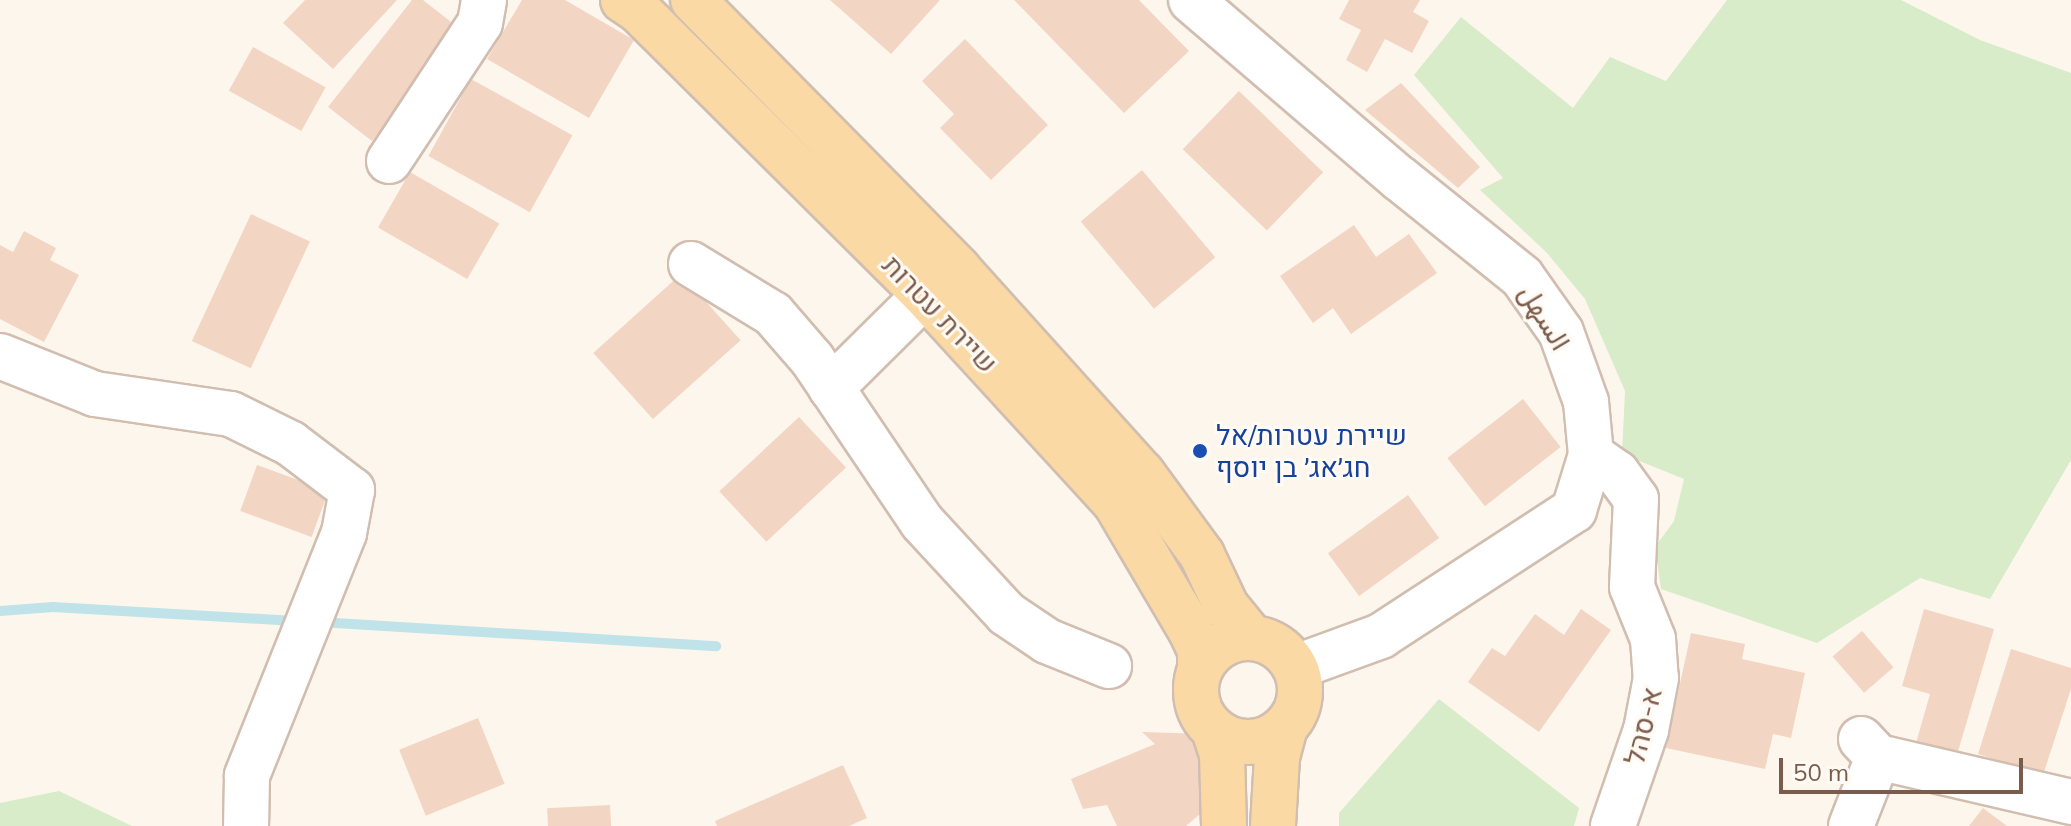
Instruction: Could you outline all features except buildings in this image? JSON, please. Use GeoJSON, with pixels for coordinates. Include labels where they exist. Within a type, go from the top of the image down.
{"type":"FeatureCollection","features":[{"type":"Feature","properties":{"kind":"main road","name":"שיירת עטרות"},"geometry":{"type":"LineString","coordinates":[[623,0],[638,10],[925,295],[1115,502],[1191,631],[1200,650],[1200,669]]}},
{"type":"Feature","properties":{"kind":"main road","name":"שיירת עטרות"},"geometry":{"type":"LineString","coordinates":[[693,0],[958,269],[1142,473],[1202,555],[1226,606],[1252,638]]}},
{"type":"Feature","properties":{"kind":"main road"},"geometry":{"type":"LineString","coordinates":[[1214,730],[1230,740],[1253,743],[1270,738],[1285,728],[1296,713],[1300,695],[1296,667],[1285,653],[1270,642],[1252,638],[1225,643],[1211,654],[1200,669],[1196,687],[1198,705],[1214,730],[1222,754],[1224,826]]}},
{"type":"Feature","properties":{"kind":"main road"},"geometry":{"type":"LineString","coordinates":[[1273,826],[1277,757],[1285,728]]}},
{"type":"Feature","properties":{"kind":"street"},"geometry":{"type":"LineString","coordinates":[[389,161],[480,23],[484,0]]}},
{"type":"Feature","properties":{"kind":"street","name":"السهل"},"geometry":{"type":"LineString","coordinates":[[1191,0],[1399,178],[1522,277],[1561,332],[1586,402],[1591,455],[1574,510],[1381,636],[1296,667]]}},
{"type":"Feature","properties":{"kind":"street"},"geometry":{"type":"LineString","coordinates":[[691,264],[773,314],[831,388],[922,522],[1007,614],[1047,641],[1109,666]]}},
{"type":"Feature","properties":{"kind":"street"},"geometry":{"type":"LineString","coordinates":[[831,388],[925,295]]}},
{"type":"Feature","properties":{"kind":"street"},"geometry":{"type":"LineString","coordinates":[[0,356],[95,394],[231,414],[290,443],[352,490],[344,533],[247,776],[246,826]]}},
{"type":"Feature","properties":{"kind":"street","name":"א-סהל"},"geometry":{"type":"LineString","coordinates":[[1591,455],[1617,473],[1636,499],[1632,587],[1653,639],[1656,678],[1646,730],[1613,826]]}},
{"type":"Feature","properties":{"kind":"street"},"geometry":{"type":"LineString","coordinates":[[1851,826],[1869,748],[2071,802]]}},
{"type":"Feature","properties":{"kind":"green space"},"geometry":{"type":"Polygon","coordinates":[[[1727,0],[1901,0],[1980,40],[2071,73],[2071,460],[1990,599],[1920,578],[1817,643],[1661,589],[1655,547],[1674,521],[1684,479],[1622,454],[1625,391],[1585,299],[1547,253],[1480,190],[1503,178],[1414,75],[1461,17],[1573,108],[1610,57],[1666,81],[1727,0]]]}},
{"type":"Feature","properties":{"kind":"green space"},"geometry":{"type":"Polygon","coordinates":[[[1439,699],[1579,808],[1574,826],[1339,826],[1339,813],[1439,699]]]}},
{"type":"Feature","properties":{"kind":"green space"},"geometry":{"type":"Polygon","coordinates":[[[59,791],[132,826],[0,826],[0,803],[59,791]]]}},
{"type":"Feature","properties":{"kind":"waterway"},"geometry":{"type":"LineString","coordinates":[[0,611],[53,607],[299,621]]}},
{"type":"Feature","properties":{"kind":"waterway"},"geometry":{"type":"LineString","coordinates":[[319,622],[716,646]]}},
{"type":"Feature","properties":{"kind":"place","name":"שיירת עטרות/אל חג׳אג׳ בן יוסף"},"geometry":{"type":"Point","coordinates":[1200,451]}}]}
